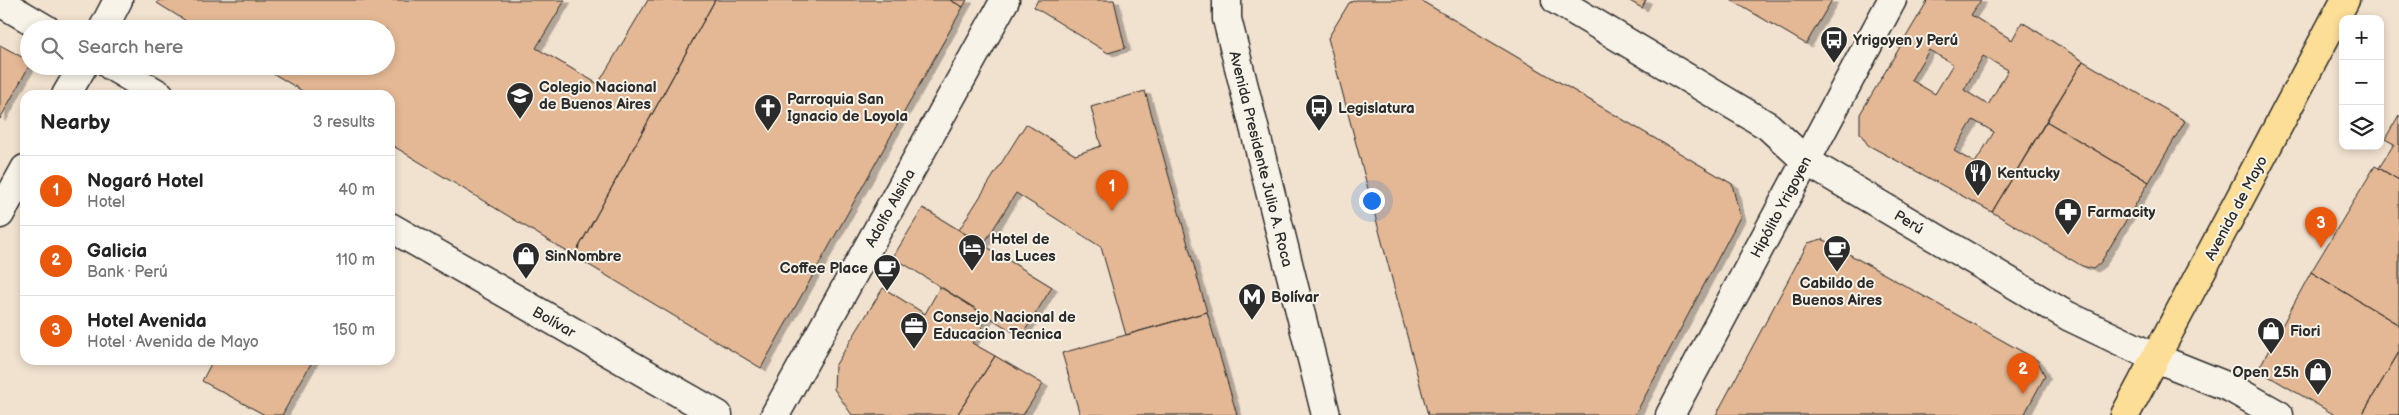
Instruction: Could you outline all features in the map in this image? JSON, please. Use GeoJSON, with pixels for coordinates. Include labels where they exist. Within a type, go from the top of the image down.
{"type":"FeatureCollection","features":[{"type":"Feature","properties":{"kind":"main road","name":"Avenida de Mayo"},"geometry":{"type":"LineString","coordinates":[[2126,415],[2345,0]]}},
{"type":"Feature","properties":{"kind":"street"},"geometry":{"type":"LineString","coordinates":[[108,20],[118,0]]}},
{"type":"Feature","properties":{"kind":"street","name":"Adolfo Alsina"},"geometry":{"type":"LineString","coordinates":[[775,415],[1005,0]]}},
{"type":"Feature","properties":{"kind":"street","name":"Perú"},"geometry":{"type":"LineString","coordinates":[[1556,0],[1768,126],[1806,161],[2068,316],[2156,358],[2231,388],[2279,415]]}},
{"type":"Feature","properties":{"kind":"street","name":"Hipólito Yrigoyen"},"geometry":{"type":"LineString","coordinates":[[1670,415],[1892,0]]}},
{"type":"Feature","properties":{"kind":"street"},"geometry":{"type":"LineString","coordinates":[[0,2],[31,20]]}},
{"type":"Feature","properties":{"kind":"street","name":"Avenida Presidente Julio A. Roca"},"geometry":{"type":"LineString","coordinates":[[1224,6],[1326,415]]}},
{"type":"Feature","properties":{"kind":"street"},"geometry":{"type":"LineString","coordinates":[[69,90],[77,75]]}},
{"type":"Feature","properties":{"kind":"street"},"geometry":{"type":"LineString","coordinates":[[126,75],[151,90]]}},
{"type":"Feature","properties":{"kind":"street"},"geometry":{"type":"LineString","coordinates":[[0,214],[20,178]]}},
{"type":"Feature","properties":{"kind":"street","name":"Bolívar"},"geometry":{"type":"LineString","coordinates":[[395,230],[718,415]]}},
{"type":"Feature","properties":{"kind":"building","name":"Colegio Nacional de Buenos Aires"},"geometry":{"type":"Polygon","coordinates":[[[159,0],[565,0],[536,48],[598,84],[648,0],[715,0],[574,256],[395,147],[395,90],[301,90],[276,75],[395,75],[395,20],[184,20],[157,3],[159,0]]]}},
{"type":"Feature","properties":{"kind":"building","name":"Parroquia San Ignacio de Loyola"},"geometry":{"type":"Polygon","coordinates":[[[715,0],[950,0],[963,7],[761,368],[574,256],[715,0]]]}},
{"type":"Feature","properties":{"kind":"building"},"geometry":{"type":"Polygon","coordinates":[[[950,0],[967,0],[963,7],[950,0]]]}},
{"type":"Feature","properties":{"kind":"building"},"geometry":{"type":"Polygon","coordinates":[[[1038,0],[1114,0],[1125,48],[1108,53],[1034,7],[1038,0]]]}},
{"type":"Feature","properties":{"kind":"building"},"geometry":{"type":"Polygon","coordinates":[[[1356,0],[1420,0],[1732,184],[1740,217],[1635,415],[1428,415],[1328,38],[1349,3],[1356,0]]]}},
{"type":"Feature","properties":{"kind":"building"},"geometry":{"type":"Polygon","coordinates":[[[1628,0],[1646,0],[1642,8],[1628,0]]]}},
{"type":"Feature","properties":{"kind":"building"},"geometry":{"type":"Polygon","coordinates":[[[1731,0],[1832,0],[1806,44],[1731,0]]]}},
{"type":"Feature","properties":{"kind":"building"},"geometry":{"type":"Polygon","coordinates":[[[1928,0],[1981,0],[1971,15],[2012,40],[2022,22],[2083,61],[1992,212],[1868,145],[1860,133],[1860,114],[1928,0]],[[1929,50],[1911,80],[1935,94],[1953,64],[1929,50]],[[1983,56],[1964,90],[1988,105],[2008,70],[1983,56]],[[1973,120],[1954,151],[1975,163],[1994,132],[1973,120]]]}},
{"type":"Feature","properties":{"kind":"building"},"geometry":{"type":"Polygon","coordinates":[[[0,45],[20,56],[20,75],[24,75],[0,119],[0,45]]]}},
{"type":"Feature","properties":{"kind":"building"},"geometry":{"type":"Polygon","coordinates":[[[2083,61],[2185,121],[2149,182],[2046,121],[2083,61]]]}},
{"type":"Feature","properties":{"kind":"building"},"geometry":{"type":"Polygon","coordinates":[[[1145,91],[1207,312],[1126,335],[1101,247],[1016,193],[983,245],[959,230],[1026,124],[1075,155],[1101,146],[1091,107],[1145,91]]]}},
{"type":"Feature","properties":{"kind":"building"},"geometry":{"type":"Polygon","coordinates":[[[2399,115],[2399,180],[2379,168],[2394,144],[2385,139],[2399,115]]]}},
{"type":"Feature","properties":{"kind":"building"},"geometry":{"type":"Polygon","coordinates":[[[2046,121],[2149,182],[2101,262],[2093,269],[2082,266],[1992,212],[2046,121]]]}},
{"type":"Feature","properties":{"kind":"building"},"geometry":{"type":"Polygon","coordinates":[[[2375,166],[2399,180],[2399,325],[2311,272],[2375,166]]]}},
{"type":"Feature","properties":{"kind":"building","name":"Hotel de las Luces"},"geometry":{"type":"Polygon","coordinates":[[[923,208],[1052,287],[1021,337],[893,257],[923,208]]]}},
{"type":"Feature","properties":{"kind":"building"},"geometry":{"type":"Polygon","coordinates":[[[1822,239],[2037,360],[2045,376],[2024,415],[1716,415],[1808,243],[1822,239]]]}},
{"type":"Feature","properties":{"kind":"building"},"geometry":{"type":"Polygon","coordinates":[[[2311,272],[2399,325],[2399,352],[2362,415],[2335,415],[2258,370],[2311,272]]]}},
{"type":"Feature","properties":{"kind":"building","name":"Consejo Nacional de Educacion Tecnica"},"geometry":{"type":"Polygon","coordinates":[[[940,287],[988,317],[972,343],[995,356],[957,415],[852,415],[834,389],[835,366],[883,288],[925,314],[940,287]]]}},
{"type":"Feature","properties":{"kind":"building"},"geometry":{"type":"Polygon","coordinates":[[[1207,312],[1237,415],[1080,415],[1062,353],[1207,312]]]}},
{"type":"Feature","properties":{"kind":"building"},"geometry":{"type":"Polygon","coordinates":[[[2399,352],[2399,415],[2362,415],[2399,352]]]}},
{"type":"Feature","properties":{"kind":"building"},"geometry":{"type":"Polygon","coordinates":[[[995,356],[1043,384],[1023,415],[957,415],[995,356]]]}},
{"type":"Feature","properties":{"kind":"building"},"geometry":{"type":"Polygon","coordinates":[[[210,365],[310,365],[282,415],[265,415],[202,381],[210,365]]]}},
{"type":"Feature","properties":{"kind":"place","name":"Yrigoyen y Perú"},"geometry":{"type":"Point","coordinates":[1834,64]}},
{"type":"Feature","properties":{"kind":"place","name":"Colegio Nacional de Buenos Aires"},"geometry":{"type":"Point","coordinates":[520,120]}},
{"type":"Feature","properties":{"kind":"place","name":"Parroquia San Ignacio de Loyola"},"geometry":{"type":"Point","coordinates":[768,132]}},
{"type":"Feature","properties":{"kind":"place","name":"Legislatura"},"geometry":{"type":"Point","coordinates":[1319,132]}},
{"type":"Feature","properties":{"kind":"place","name":"Kentucky"},"geometry":{"type":"Point","coordinates":[1978,197]}},
{"type":"Feature","properties":{"kind":"place","name":"Nogaró Hotel"},"geometry":{"type":"Point","coordinates":[1112,211]}},
{"type":"Feature","properties":{"kind":"place","name":"Farmacity"},"geometry":{"type":"Point","coordinates":[2068,236]}},
{"type":"Feature","properties":{"kind":"place","name":"Hotel Avenida"},"geometry":{"type":"Point","coordinates":[2321,248]}},
{"type":"Feature","properties":{"kind":"place","name":"Hotel de las Luces"},"geometry":{"type":"Point","coordinates":[972,272]}},
{"type":"Feature","properties":{"kind":"place","name":"Cabildo de Buenos Aires"},"geometry":{"type":"Point","coordinates":[1837,273]}},
{"type":"Feature","properties":{"kind":"place","name":"SinNombre"},"geometry":{"type":"Point","coordinates":[526,280]}},
{"type":"Feature","properties":{"kind":"place","name":"Coffee Place"},"geometry":{"type":"Point","coordinates":[887,292]}},
{"type":"Feature","properties":{"kind":"place","name":"Bolívar"},"geometry":{"type":"Point","coordinates":[1252,321]}},
{"type":"Feature","properties":{"kind":"place","name":"Consejo Nacional de Educacion Tecnica"},"geometry":{"type":"Point","coordinates":[914,350]}},
{"type":"Feature","properties":{"kind":"place","name":"Fiori"},"geometry":{"type":"Point","coordinates":[2271,355]}},
{"type":"Feature","properties":{"kind":"place","name":"Galicia"},"geometry":{"type":"Point","coordinates":[2023,394]}},
{"type":"Feature","properties":{"kind":"place","name":"Open 25h"},"geometry":{"type":"Point","coordinates":[2318,396]}}]}
